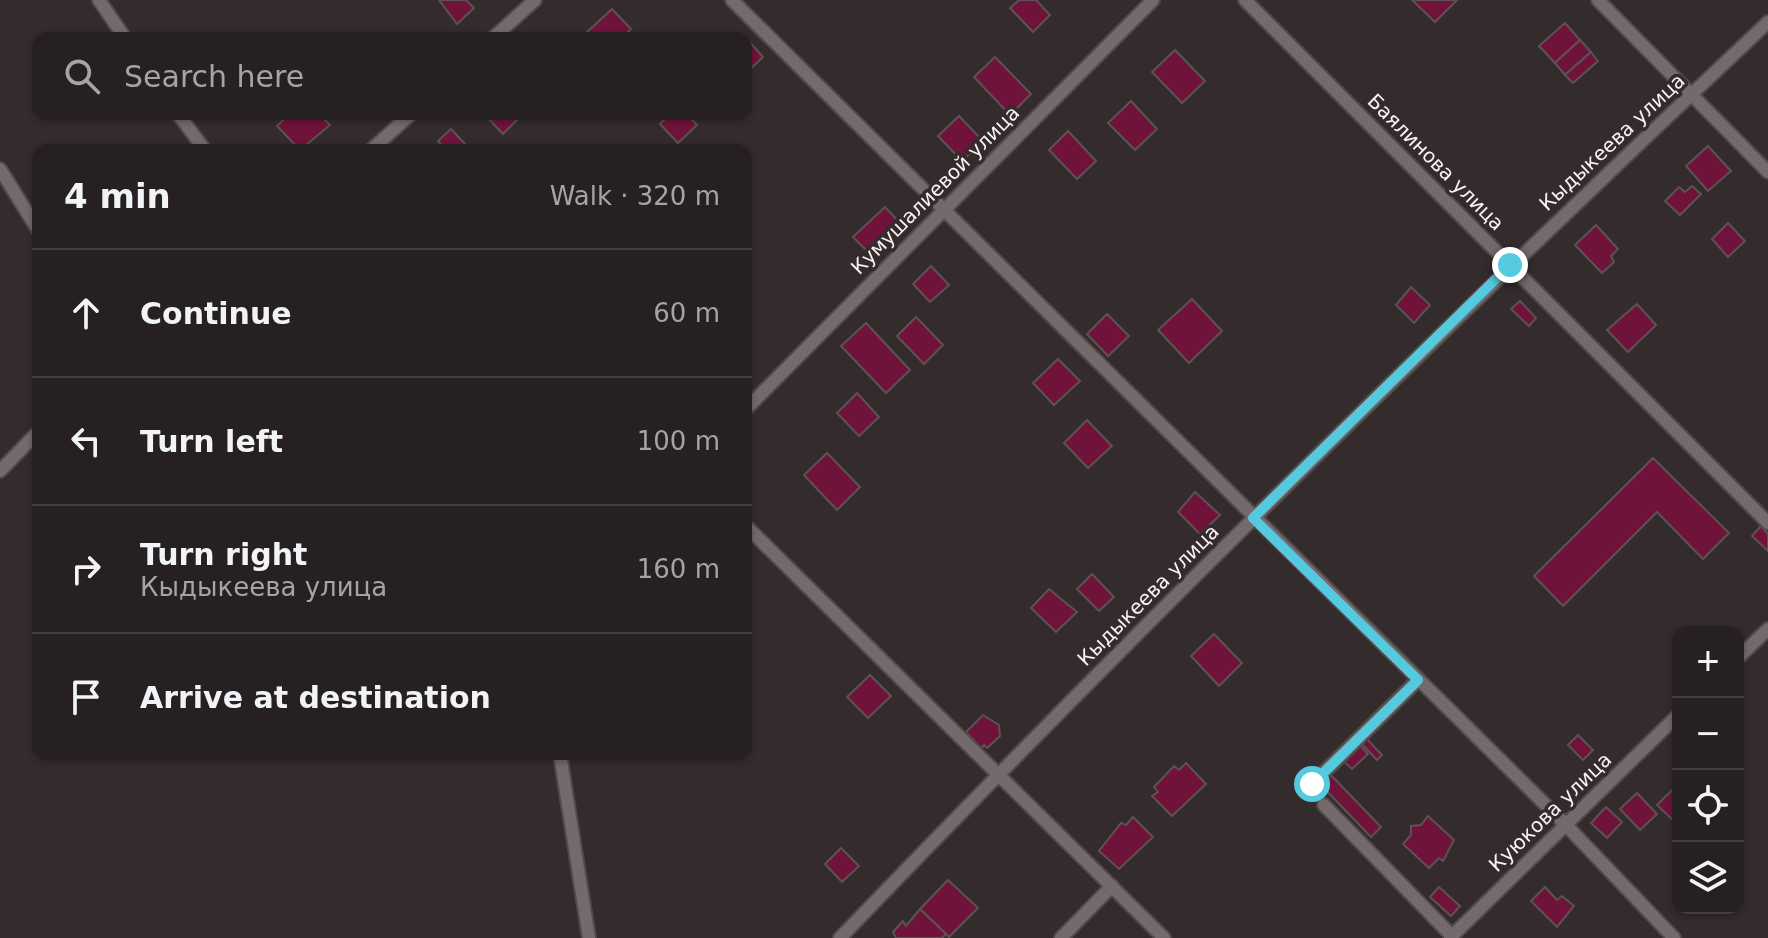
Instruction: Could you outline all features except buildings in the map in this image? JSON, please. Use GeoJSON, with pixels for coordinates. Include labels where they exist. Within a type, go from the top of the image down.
{"type":"FeatureCollection","features":[{"type":"Feature","properties":{"kind":"street"},"geometry":{"type":"LineString","coordinates":[[99,0],[121,32]]}},
{"type":"Feature","properties":{"kind":"street"},"geometry":{"type":"LineString","coordinates":[[500,32],[535,0]]}},
{"type":"Feature","properties":{"kind":"street"},"geometry":{"type":"LineString","coordinates":[[732,0],[1565,824],[1674,938]]}},
{"type":"Feature","properties":{"kind":"street","name":"Кумушалиевой улица"},"geometry":{"type":"LineString","coordinates":[[752,403],[1153,0]]}},
{"type":"Feature","properties":{"kind":"street","name":"Баялинова улица"},"geometry":{"type":"LineString","coordinates":[[1245,0],[1768,523]]}},
{"type":"Feature","properties":{"kind":"street"},"geometry":{"type":"LineString","coordinates":[[1598,0],[1768,172]]}},
{"type":"Feature","properties":{"kind":"street","name":"Кыдыкеева улица"},"geometry":{"type":"LineString","coordinates":[[840,938],[999,772],[1253,518],[1510,265],[1768,22]]}},
{"type":"Feature","properties":{"kind":"street"},"geometry":{"type":"LineString","coordinates":[[182,120],[200,144]]}},
{"type":"Feature","properties":{"kind":"street"},"geometry":{"type":"LineString","coordinates":[[378,144],[404,120]]}},
{"type":"Feature","properties":{"kind":"street"},"geometry":{"type":"LineString","coordinates":[[0,169],[4,184],[32,222]]}},
{"type":"Feature","properties":{"kind":"street"},"geometry":{"type":"LineString","coordinates":[[0,471],[32,438]]}},
{"type":"Feature","properties":{"kind":"street"},"geometry":{"type":"LineString","coordinates":[[752,532],[1164,938]]}},
{"type":"Feature","properties":{"kind":"street"},"geometry":{"type":"LineString","coordinates":[[1744,652],[1768,629]]}},
{"type":"Feature","properties":{"kind":"street"},"geometry":{"type":"LineString","coordinates":[[1312,784],[1418,680]]}},
{"type":"Feature","properties":{"kind":"street","name":"Куюкова улица"},"geometry":{"type":"LineString","coordinates":[[1451,937],[1672,721]]}},
{"type":"Feature","properties":{"kind":"street"},"geometry":{"type":"LineString","coordinates":[[561,760],[589,938]]}},
{"type":"Feature","properties":{"kind":"street"},"geometry":{"type":"LineString","coordinates":[[1324,805],[1451,937]]}},
{"type":"Feature","properties":{"kind":"street"},"geometry":{"type":"LineString","coordinates":[[1061,938],[1112,886]]}},
{"type":"Feature","properties":{"kind":"route"},"geometry":{"type":"LineString","coordinates":[[1312,784],[1418,680],[1253,518],[1510,265]]}}]}
